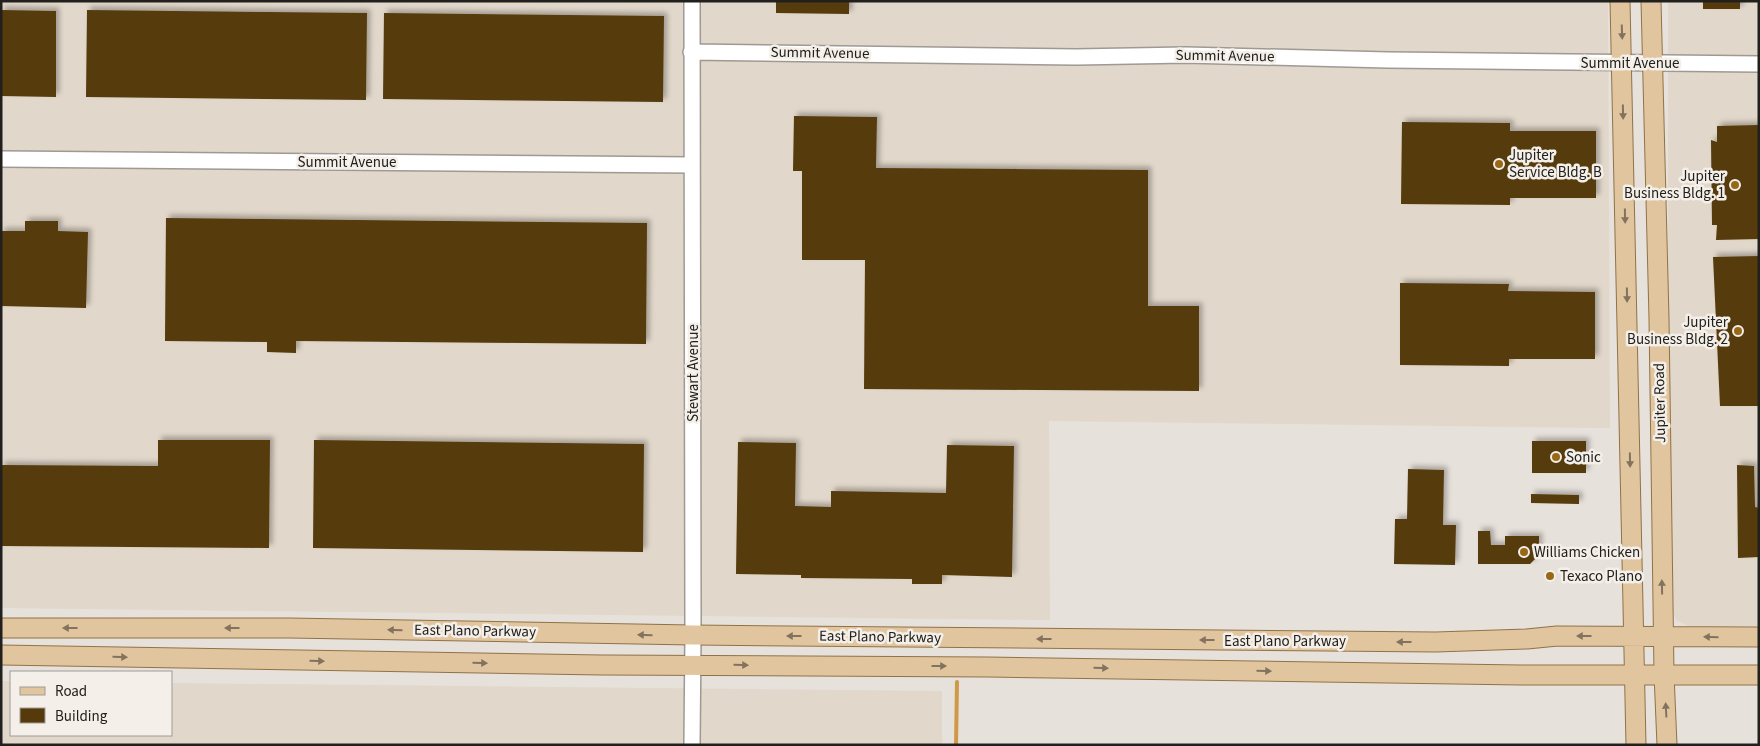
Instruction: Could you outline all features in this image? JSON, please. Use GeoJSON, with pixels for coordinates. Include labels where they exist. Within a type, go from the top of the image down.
{"type":"FeatureCollection","features":[{"type":"Feature","properties":{"kind":"main road","name":"Jupiter Road"},"geometry":{"type":"LineString","coordinates":[[1620,1],[1632,636],[1636,745]]}},
{"type":"Feature","properties":{"kind":"main road","name":"Jupiter Road"},"geometry":{"type":"LineString","coordinates":[[1651,1],[1663,636],[1667,745]]}},
{"type":"Feature","properties":{"kind":"main road"},"geometry":{"type":"LineString","coordinates":[[1626,247],[1656,248]]}},
{"type":"Feature","properties":{"kind":"main road"},"geometry":{"type":"LineString","coordinates":[[1629,412],[1660,412]]}},
{"type":"Feature","properties":{"kind":"main road","name":"East Plano Parkway"},"geometry":{"type":"LineString","coordinates":[[1,628],[289,628],[693,636],[1436,642],[1527,639],[1556,636],[1759,637]]}},
{"type":"Feature","properties":{"kind":"main road"},"geometry":{"type":"LineString","coordinates":[[30,628],[30,655]]}},
{"type":"Feature","properties":{"kind":"main road"},"geometry":{"type":"LineString","coordinates":[[288,660],[289,628]]}},
{"type":"Feature","properties":{"kind":"main road"},"geometry":{"type":"LineString","coordinates":[[836,666],[837,636]]}},
{"type":"Feature","properties":{"kind":"main road"},"geometry":{"type":"LineString","coordinates":[[909,666],[910,638]]}},
{"type":"Feature","properties":{"kind":"main road"},"geometry":{"type":"LineString","coordinates":[[988,639],[988,667]]}},
{"type":"Feature","properties":{"kind":"main road"},"geometry":{"type":"LineString","coordinates":[[1436,642],[1436,674]]}},
{"type":"Feature","properties":{"kind":"main road","name":"East Plano Parkway"},"geometry":{"type":"LineString","coordinates":[[1,655],[602,665],[909,666],[1436,674],[1759,676]]}},
{"type":"Feature","properties":{"kind":"street","name":"Stewart Avenue"},"geometry":{"type":"LineString","coordinates":[[692,1],[692,745]]}},
{"type":"Feature","properties":{"kind":"street","name":"Summit Avenue"},"geometry":{"type":"LineString","coordinates":[[691,52],[1076,57],[1186,55],[1388,60],[1759,64]]}},
{"type":"Feature","properties":{"kind":"street","name":"Summit Avenue"},"geometry":{"type":"LineString","coordinates":[[1,159],[692,165]]}},
{"type":"Feature","properties":{"kind":"shaded area"},"geometry":{"type":"Polygon","coordinates":[[[1,1],[1608,1],[1610,428],[1049,421],[1050,620],[1,608],[1,1]]]}},
{"type":"Feature","properties":{"kind":"shaded area"},"geometry":{"type":"Polygon","coordinates":[[[1668,1],[1759,1],[1759,626],[1688,626],[1676,620],[1672,609],[1668,395],[1668,1]]]}},
{"type":"Feature","properties":{"kind":"shaded area"},"geometry":{"type":"Polygon","coordinates":[[[1,681],[10,681],[10,736],[172,736],[172,683],[942,691],[942,745],[1,745],[1,681]]]}},
{"type":"Feature","properties":{"kind":"building"},"geometry":{"type":"Polygon","coordinates":[[[776,1],[849,1],[849,14],[776,13],[776,1]]]}},
{"type":"Feature","properties":{"kind":"building"},"geometry":{"type":"Polygon","coordinates":[[[1703,1],[1740,1],[1740,9],[1703,9],[1703,1]]]}},
{"type":"Feature","properties":{"kind":"building"},"geometry":{"type":"Polygon","coordinates":[[[1,10],[56,11],[56,97],[1,96],[1,10]]]}},
{"type":"Feature","properties":{"kind":"building"},"geometry":{"type":"Polygon","coordinates":[[[87,10],[367,13],[366,100],[86,97],[87,10]]]}},
{"type":"Feature","properties":{"kind":"building"},"geometry":{"type":"Polygon","coordinates":[[[384,13],[664,16],[663,102],[383,99],[384,13]]]}},
{"type":"Feature","properties":{"kind":"building"},"geometry":{"type":"Polygon","coordinates":[[[794,116],[877,117],[876,168],[1148,170],[1148,306],[1199,306],[1199,391],[864,389],[865,260],[802,260],[802,171],[793,171],[794,116]]]}},
{"type":"Feature","properties":{"kind":"building","name":"Jupiter Service Bldg. B"},"geometry":{"type":"Polygon","coordinates":[[[1402,122],[1510,123],[1510,131],[1596,131],[1596,198],[1510,198],[1510,205],[1401,204],[1402,122]]]}},
{"type":"Feature","properties":{"kind":"building","name":"Jupiter Business Bldg. 1"},"geometry":{"type":"Polygon","coordinates":[[[1758,125],[1759,239],[1716,240],[1717,225],[1712,225],[1711,140],[1717,142],[1717,126],[1758,125]]]}},
{"type":"Feature","properties":{"kind":"building"},"geometry":{"type":"Polygon","coordinates":[[[166,218],[647,223],[646,344],[296,341],[296,353],[267,352],[267,342],[165,341],[166,218]]]}},
{"type":"Feature","properties":{"kind":"building"},"geometry":{"type":"Polygon","coordinates":[[[25,221],[58,221],[58,231],[88,232],[86,308],[1,306],[1,231],[25,231],[25,221]]]}},
{"type":"Feature","properties":{"kind":"building","name":"Jupiter Business Bldg. 2"},"geometry":{"type":"Polygon","coordinates":[[[1759,256],[1759,406],[1720,406],[1713,257],[1759,256]]]}},
{"type":"Feature","properties":{"kind":"building"},"geometry":{"type":"Polygon","coordinates":[[[1400,283],[1509,284],[1508,291],[1595,292],[1595,359],[1509,359],[1509,366],[1400,365],[1400,283]]]}},
{"type":"Feature","properties":{"kind":"building"},"geometry":{"type":"Polygon","coordinates":[[[158,440],[270,440],[269,548],[1,546],[1,465],[158,466],[158,440]]]}},
{"type":"Feature","properties":{"kind":"building"},"geometry":{"type":"Polygon","coordinates":[[[314,440],[644,444],[643,552],[313,548],[314,440]]]}},
{"type":"Feature","properties":{"kind":"building"},"geometry":{"type":"Polygon","coordinates":[[[1532,441],[1586,441],[1586,473],[1532,473],[1532,441]]]}},
{"type":"Feature","properties":{"kind":"building"},"geometry":{"type":"Polygon","coordinates":[[[738,442],[796,443],[795,506],[831,507],[831,491],[946,493],[947,445],[1014,446],[1012,577],[942,575],[942,584],[912,584],[912,579],[801,578],[801,575],[736,574],[738,442]]]}},
{"type":"Feature","properties":{"kind":"building"},"geometry":{"type":"Polygon","coordinates":[[[1737,465],[1754,466],[1755,507],[1759,508],[1759,557],[1738,558],[1737,465]]]}},
{"type":"Feature","properties":{"kind":"building"},"geometry":{"type":"Polygon","coordinates":[[[1408,469],[1444,470],[1443,525],[1456,525],[1455,565],[1394,564],[1395,519],[1407,519],[1408,469]]]}},
{"type":"Feature","properties":{"kind":"building"},"geometry":{"type":"Polygon","coordinates":[[[1531,494],[1579,495],[1579,504],[1531,503],[1531,494]]]}},
{"type":"Feature","properties":{"kind":"building"},"geometry":{"type":"Polygon","coordinates":[[[1478,531],[1490,531],[1491,545],[1505,545],[1505,536],[1539,536],[1539,555],[1530,564],[1478,564],[1478,531]]]}},
{"type":"Feature","properties":{"kind":"waterway"},"geometry":{"type":"LineString","coordinates":[[956,745],[957,682]]}},
{"type":"Feature","properties":{"kind":"place","name":"Jupiter Service Bldg. B"},"geometry":{"type":"Point","coordinates":[1499,164]}},
{"type":"Feature","properties":{"kind":"place","name":"Jupiter Business Bldg. 1"},"geometry":{"type":"Point","coordinates":[1735,185]}},
{"type":"Feature","properties":{"kind":"place","name":"Jupiter Business Bldg. 2"},"geometry":{"type":"Point","coordinates":[1738,331]}},
{"type":"Feature","properties":{"kind":"place","name":"Sonic"},"geometry":{"type":"Point","coordinates":[1556,457]}},
{"type":"Feature","properties":{"kind":"place","name":"Williams Chicken"},"geometry":{"type":"Point","coordinates":[1524,552]}},
{"type":"Feature","properties":{"kind":"place","name":"Texaco Plano"},"geometry":{"type":"Point","coordinates":[1550,576]}}]}
